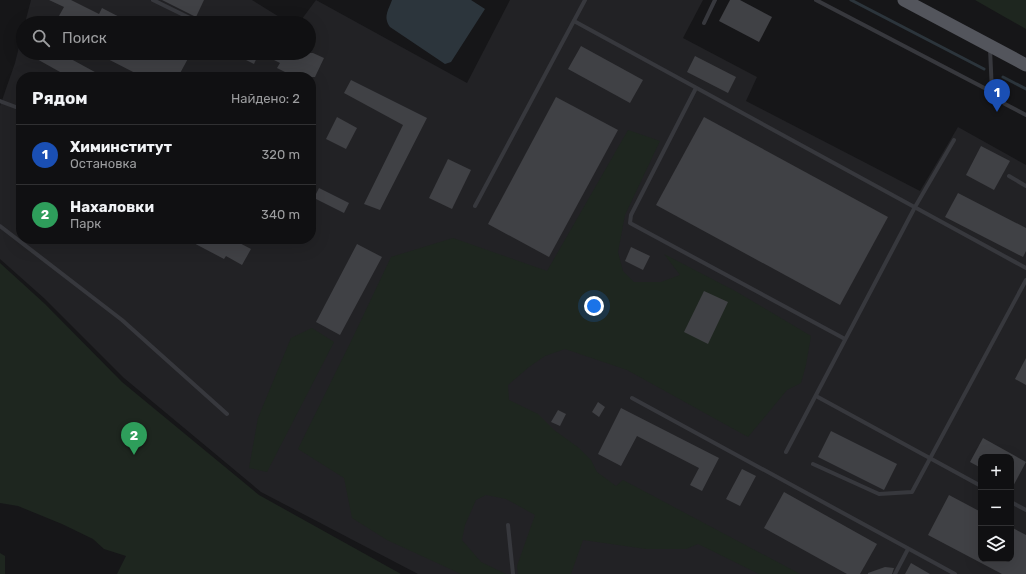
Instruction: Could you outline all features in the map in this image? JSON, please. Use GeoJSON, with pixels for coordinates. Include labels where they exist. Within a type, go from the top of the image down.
{"type":"FeatureCollection","features":[{"type":"Feature","properties":{"kind":"main road"},"geometry":{"type":"LineString","coordinates":[[904,0],[1026,65]]}},
{"type":"Feature","properties":{"kind":"lane"},"geometry":{"type":"LineString","coordinates":[[153,0],[186,16]]}},
{"type":"Feature","properties":{"kind":"lane"},"geometry":{"type":"LineString","coordinates":[[475,206],[585,0]]}},
{"type":"Feature","properties":{"kind":"lane"},"geometry":{"type":"LineString","coordinates":[[704,22],[715,0]]}},
{"type":"Feature","properties":{"kind":"lane"},"geometry":{"type":"LineString","coordinates":[[816,0],[992,92],[1005,104],[1026,115]]}},
{"type":"Feature","properties":{"kind":"lane"},"geometry":{"type":"LineString","coordinates":[[574,21],[1026,268]]}},
{"type":"Feature","properties":{"kind":"lane"},"geometry":{"type":"LineString","coordinates":[[990,45],[992,92]]}},
{"type":"Feature","properties":{"kind":"lane"},"geometry":{"type":"LineString","coordinates":[[696,88],[631,214],[630,223],[845,339]]}},
{"type":"Feature","properties":{"kind":"lane"},"geometry":{"type":"LineString","coordinates":[[0,101],[16,107]]}},
{"type":"Feature","properties":{"kind":"lane"},"geometry":{"type":"LineString","coordinates":[[786,452],[915,207],[954,140]]}},
{"type":"Feature","properties":{"kind":"lane"},"geometry":{"type":"LineString","coordinates":[[1009,176],[1026,186]]}},
{"type":"Feature","properties":{"kind":"lane"},"geometry":{"type":"LineString","coordinates":[[0,226],[16,238]]}},
{"type":"Feature","properties":{"kind":"lane"},"geometry":{"type":"LineString","coordinates":[[23,244],[122,320],[227,414]]}},
{"type":"Feature","properties":{"kind":"lane"},"geometry":{"type":"LineString","coordinates":[[813,464],[879,494],[912,492],[1026,280]]}},
{"type":"Feature","properties":{"kind":"lane"},"geometry":{"type":"LineString","coordinates":[[816,396],[978,484]]}},
{"type":"Feature","properties":{"kind":"lane"},"geometry":{"type":"LineString","coordinates":[[632,398],[955,574]]}},
{"type":"Feature","properties":{"kind":"lane"},"geometry":{"type":"LineString","coordinates":[[1014,504],[1026,510]]}},
{"type":"Feature","properties":{"kind":"lane"},"geometry":{"type":"LineString","coordinates":[[508,525],[512,574]]}},
{"type":"Feature","properties":{"kind":"lane"},"geometry":{"type":"LineString","coordinates":[[895,574],[908,548]]}},
{"type":"Feature","properties":{"kind":"shaded area"},"geometry":{"type":"Polygon","coordinates":[[[31,0],[252,0],[278,16],[27,16],[31,0]]]}},
{"type":"Feature","properties":{"kind":"shaded area"},"geometry":{"type":"Polygon","coordinates":[[[316,0],[467,83],[510,0],[703,0],[683,38],[757,77],[746,101],[920,191],[958,127],[1026,165],[1026,574],[418,574],[261,492],[124,378],[45,299],[0,259],[0,106],[16,59],[316,60],[316,16],[304,16],[316,0]]]}},
{"type":"Feature","properties":{"kind":"shaded area"},"geometry":{"type":"Polygon","coordinates":[[[392,0],[471,0],[485,9],[451,62],[445,64],[390,27],[387,17],[392,0]]]}},
{"type":"Feature","properties":{"kind":"shaded area"},"geometry":{"type":"Polygon","coordinates":[[[975,0],[1026,0],[1026,29],[975,0]]]}},
{"type":"Feature","properties":{"kind":"shaded area"},"geometry":{"type":"Polygon","coordinates":[[[628,130],[660,141],[625,215],[618,252],[623,271],[634,282],[661,282],[680,275],[664,254],[737,292],[811,336],[801,383],[787,390],[748,437],[627,370],[565,349],[545,356],[529,367],[508,385],[509,400],[538,414],[554,430],[579,448],[591,460],[597,472],[616,486],[623,480],[800,574],[759,574],[698,544],[686,549],[646,549],[583,540],[571,574],[518,574],[517,566],[535,515],[506,499],[486,495],[476,500],[465,525],[462,540],[481,562],[506,574],[461,574],[387,540],[352,518],[344,478],[298,449],[391,257],[453,238],[547,271],[628,130]]]}},
{"type":"Feature","properties":{"kind":"shaded area"},"geometry":{"type":"Polygon","coordinates":[[[0,263],[45,304],[122,382],[259,495],[401,574],[117,574],[126,556],[104,549],[93,539],[62,524],[18,506],[0,503],[0,263]]]}},
{"type":"Feature","properties":{"kind":"shaded area"},"geometry":{"type":"Polygon","coordinates":[[[312,328],[334,342],[267,472],[249,468],[258,418],[291,338],[312,328]]]}},
{"type":"Feature","properties":{"kind":"shaded area"},"geometry":{"type":"Polygon","coordinates":[[[0,553],[5,556],[5,574],[0,574],[0,553]]]}},
{"type":"Feature","properties":{"kind":"building"},"geometry":{"type":"Polygon","coordinates":[[[49,0],[71,0],[99,14],[102,8],[117,16],[59,16],[64,7],[49,0]]]}},
{"type":"Feature","properties":{"kind":"building"},"geometry":{"type":"Polygon","coordinates":[[[162,0],[204,0],[196,16],[162,0]]]}},
{"type":"Feature","properties":{"kind":"building"},"geometry":{"type":"Polygon","coordinates":[[[730,0],[740,0],[772,17],[759,42],[719,21],[730,0]]]}},
{"type":"Feature","properties":{"kind":"building"},"geometry":{"type":"Polygon","coordinates":[[[581,46],[643,80],[630,103],[568,69],[581,46]]]}},
{"type":"Feature","properties":{"kind":"building"},"geometry":{"type":"Polygon","coordinates":[[[316,54],[324,58],[316,75],[316,72],[285,72],[277,68],[280,63],[274,60],[316,60],[316,54]]]}},
{"type":"Feature","properties":{"kind":"building"},"geometry":{"type":"Polygon","coordinates":[[[695,56],[736,77],[728,93],[687,72],[695,56]]]}},
{"type":"Feature","properties":{"kind":"building"},"geometry":{"type":"Polygon","coordinates":[[[39,60],[73,60],[95,72],[60,72],[39,60]]]}},
{"type":"Feature","properties":{"kind":"building"},"geometry":{"type":"Polygon","coordinates":[[[110,60],[187,60],[181,72],[133,72],[110,60]]]}},
{"type":"Feature","properties":{"kind":"building"},"geometry":{"type":"Polygon","coordinates":[[[246,60],[256,60],[254,64],[246,60]]]}},
{"type":"Feature","properties":{"kind":"building"},"geometry":{"type":"Polygon","coordinates":[[[351,80],[427,118],[380,210],[364,204],[403,125],[344,93],[351,80]]]}},
{"type":"Feature","properties":{"kind":"building"},"geometry":{"type":"Polygon","coordinates":[[[556,97],[618,130],[549,257],[488,224],[556,97]]]}},
{"type":"Feature","properties":{"kind":"building"},"geometry":{"type":"Polygon","coordinates":[[[337,117],[357,128],[346,149],[326,139],[337,117]]]}},
{"type":"Feature","properties":{"kind":"building"},"geometry":{"type":"Polygon","coordinates":[[[704,117],[888,217],[840,305],[656,205],[704,117]]]}},
{"type":"Feature","properties":{"kind":"building"},"geometry":{"type":"Polygon","coordinates":[[[981,146],[1010,161],[994,190],[966,175],[981,146]]]}},
{"type":"Feature","properties":{"kind":"building"},"geometry":{"type":"Polygon","coordinates":[[[448,159],[471,170],[452,209],[429,198],[448,159]]]}},
{"type":"Feature","properties":{"kind":"building"},"geometry":{"type":"Polygon","coordinates":[[[319,188],[349,203],[344,213],[316,199],[316,194],[319,188]]]}},
{"type":"Feature","properties":{"kind":"building"},"geometry":{"type":"Polygon","coordinates":[[[958,193],[1026,228],[1026,251],[1023,257],[945,217],[958,193]]]}},
{"type":"Feature","properties":{"kind":"building"},"geometry":{"type":"Polygon","coordinates":[[[196,244],[242,244],[251,249],[242,265],[226,256],[224,259],[196,244]]]}},
{"type":"Feature","properties":{"kind":"building"},"geometry":{"type":"Polygon","coordinates":[[[357,244],[382,257],[340,335],[316,322],[357,244]]]}},
{"type":"Feature","properties":{"kind":"building"},"geometry":{"type":"Polygon","coordinates":[[[631,247],[650,256],[643,270],[625,261],[631,247]]]}},
{"type":"Feature","properties":{"kind":"building"},"geometry":{"type":"Polygon","coordinates":[[[704,291],[728,302],[708,344],[684,332],[704,291]]]}},
{"type":"Feature","properties":{"kind":"building"},"geometry":{"type":"Polygon","coordinates":[[[1026,358],[1026,385],[1015,379],[1026,358]]]}},
{"type":"Feature","properties":{"kind":"building"},"geometry":{"type":"Polygon","coordinates":[[[598,402],[605,407],[599,417],[592,412],[598,402]]]}},
{"type":"Feature","properties":{"kind":"building"},"geometry":{"type":"Polygon","coordinates":[[[621,408],[719,458],[702,491],[690,485],[699,468],[637,436],[621,466],[598,454],[621,408]]]}},
{"type":"Feature","properties":{"kind":"building"},"geometry":{"type":"Polygon","coordinates":[[[558,410],[566,414],[560,426],[551,422],[558,410]]]}},
{"type":"Feature","properties":{"kind":"building"},"geometry":{"type":"Polygon","coordinates":[[[831,431],[897,464],[884,490],[818,457],[831,431]]]}},
{"type":"Feature","properties":{"kind":"building"},"geometry":{"type":"Polygon","coordinates":[[[983,438],[1012,454],[978,454],[978,466],[970,462],[983,438]]]}},
{"type":"Feature","properties":{"kind":"building"},"geometry":{"type":"Polygon","coordinates":[[[1014,455],[1026,462],[1014,484],[1014,455]]]}},
{"type":"Feature","properties":{"kind":"building"},"geometry":{"type":"Polygon","coordinates":[[[742,469],[756,476],[740,506],[726,499],[742,469]]]}},
{"type":"Feature","properties":{"kind":"building"},"geometry":{"type":"Polygon","coordinates":[[[784,492],[877,544],[860,574],[847,574],[764,528],[784,492]]]}},
{"type":"Feature","properties":{"kind":"building"},"geometry":{"type":"Polygon","coordinates":[[[949,495],[978,510],[978,561],[928,535],[949,495]]]}},
{"type":"Feature","properties":{"kind":"building"},"geometry":{"type":"Polygon","coordinates":[[[1014,529],[1026,535],[1026,574],[1002,574],[979,562],[1014,562],[1014,529]]]}},
{"type":"Feature","properties":{"kind":"building"},"geometry":{"type":"Polygon","coordinates":[[[911,563],[930,574],[905,574],[911,563]]]}},
{"type":"Feature","properties":{"kind":"building"},"geometry":{"type":"Polygon","coordinates":[[[885,567],[894,568],[892,574],[868,574],[868,573],[885,567]]]}},
{"type":"Feature","properties":{"kind":"waterway"},"geometry":{"type":"LineString","coordinates":[[851,0],[984,69]]}},
{"type":"Feature","properties":{"kind":"waterway"},"geometry":{"type":"LineString","coordinates":[[1003,77],[1026,89]]}},
{"type":"Feature","properties":{"kind":"place","name":"Химинститут"},"geometry":{"type":"Point","coordinates":[997,112]}},
{"type":"Feature","properties":{"kind":"place","name":"Нахаловки"},"geometry":{"type":"Point","coordinates":[134,455]}}]}
